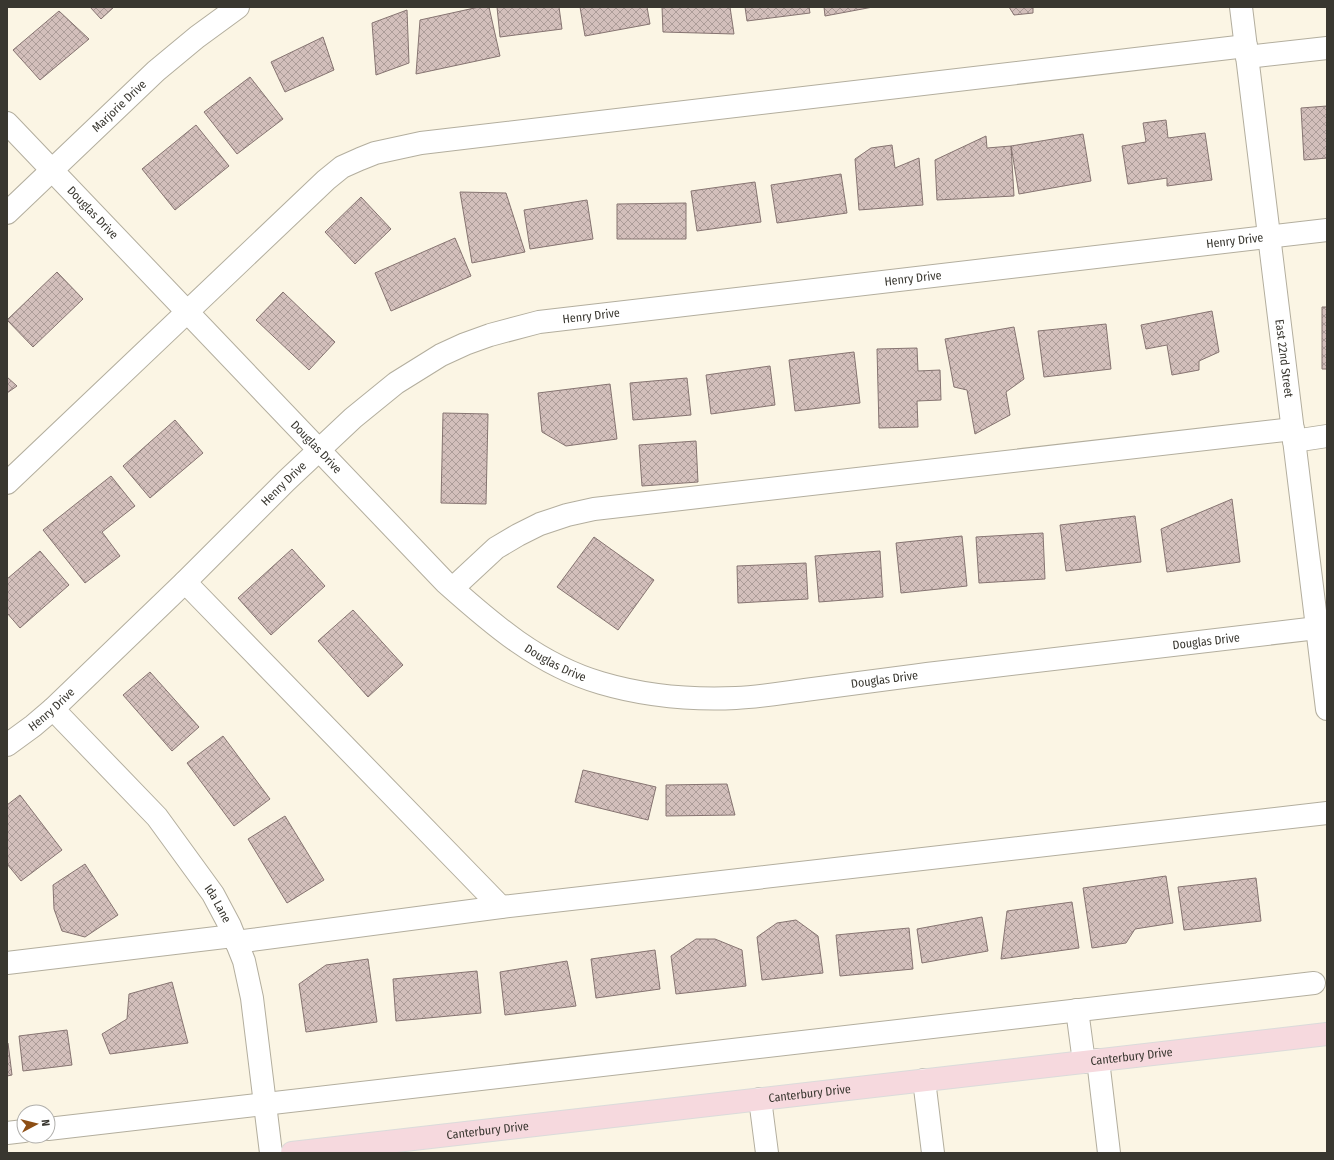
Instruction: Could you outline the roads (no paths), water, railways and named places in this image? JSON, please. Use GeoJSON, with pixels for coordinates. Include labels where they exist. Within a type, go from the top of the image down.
{"type":"FeatureCollection","features":[{"type":"Feature","properties":{"kind":"main road","name":"Canterbury Drive"},"geometry":{"type":"LineString","coordinates":[[292,1153],[1327,1034]]}},
{"type":"Feature","properties":{"kind":"street","name":"Marjorie Drive"},"geometry":{"type":"LineString","coordinates":[[7,213],[156,71],[197,37],[238,7]]}},
{"type":"Feature","properties":{"kind":"street","name":"East 22nd Street"},"geometry":{"type":"LineString","coordinates":[[1241,7],[1327,709]]}},
{"type":"Feature","properties":{"kind":"street"},"geometry":{"type":"LineString","coordinates":[[7,483],[326,180],[342,167],[380,152],[422,143],[1246,52],[1327,48]]}},
{"type":"Feature","properties":{"kind":"street","name":"Douglas Drive"},"geometry":{"type":"LineString","coordinates":[[7,123],[186,312],[453,588],[512,639],[542,658],[574,673],[600,683],[668,696],[690,698],[738,698],[1317,628]]}},
{"type":"Feature","properties":{"kind":"street","name":"Henry Drive"},"geometry":{"type":"LineString","coordinates":[[7,745],[33,726],[53,708],[185,582],[281,486],[354,418],[396,383],[442,355],[465,344],[496,333],[539,322],[1327,230]]}},
{"type":"Feature","properties":{"kind":"street"},"geometry":{"type":"LineString","coordinates":[[453,588],[496,548],[518,535],[540,524],[567,515],[594,509],[1293,435],[1327,436]]}},
{"type":"Feature","properties":{"kind":"street"},"geometry":{"type":"LineString","coordinates":[[185,582],[501,907]]}},
{"type":"Feature","properties":{"kind":"street","name":"Ida Lane"},"geometry":{"type":"LineString","coordinates":[[53,708],[157,817],[213,894],[244,961],[252,998],[271,1153]]}},
{"type":"Feature","properties":{"kind":"street"},"geometry":{"type":"LineString","coordinates":[[7,963],[235,939],[501,907],[1327,813]]}},
{"type":"Feature","properties":{"kind":"street"},"geometry":{"type":"LineString","coordinates":[[56,1128],[1314,983]]}},
{"type":"Feature","properties":{"kind":"street"},"geometry":{"type":"LineString","coordinates":[[1077,1010],[1091,1061],[1109,1153]]}},
{"type":"Feature","properties":{"kind":"street"},"geometry":{"type":"LineString","coordinates":[[924,1080],[933,1153]]}},
{"type":"Feature","properties":{"kind":"street"},"geometry":{"type":"LineString","coordinates":[[760,1099],[767,1153]]}}]}
